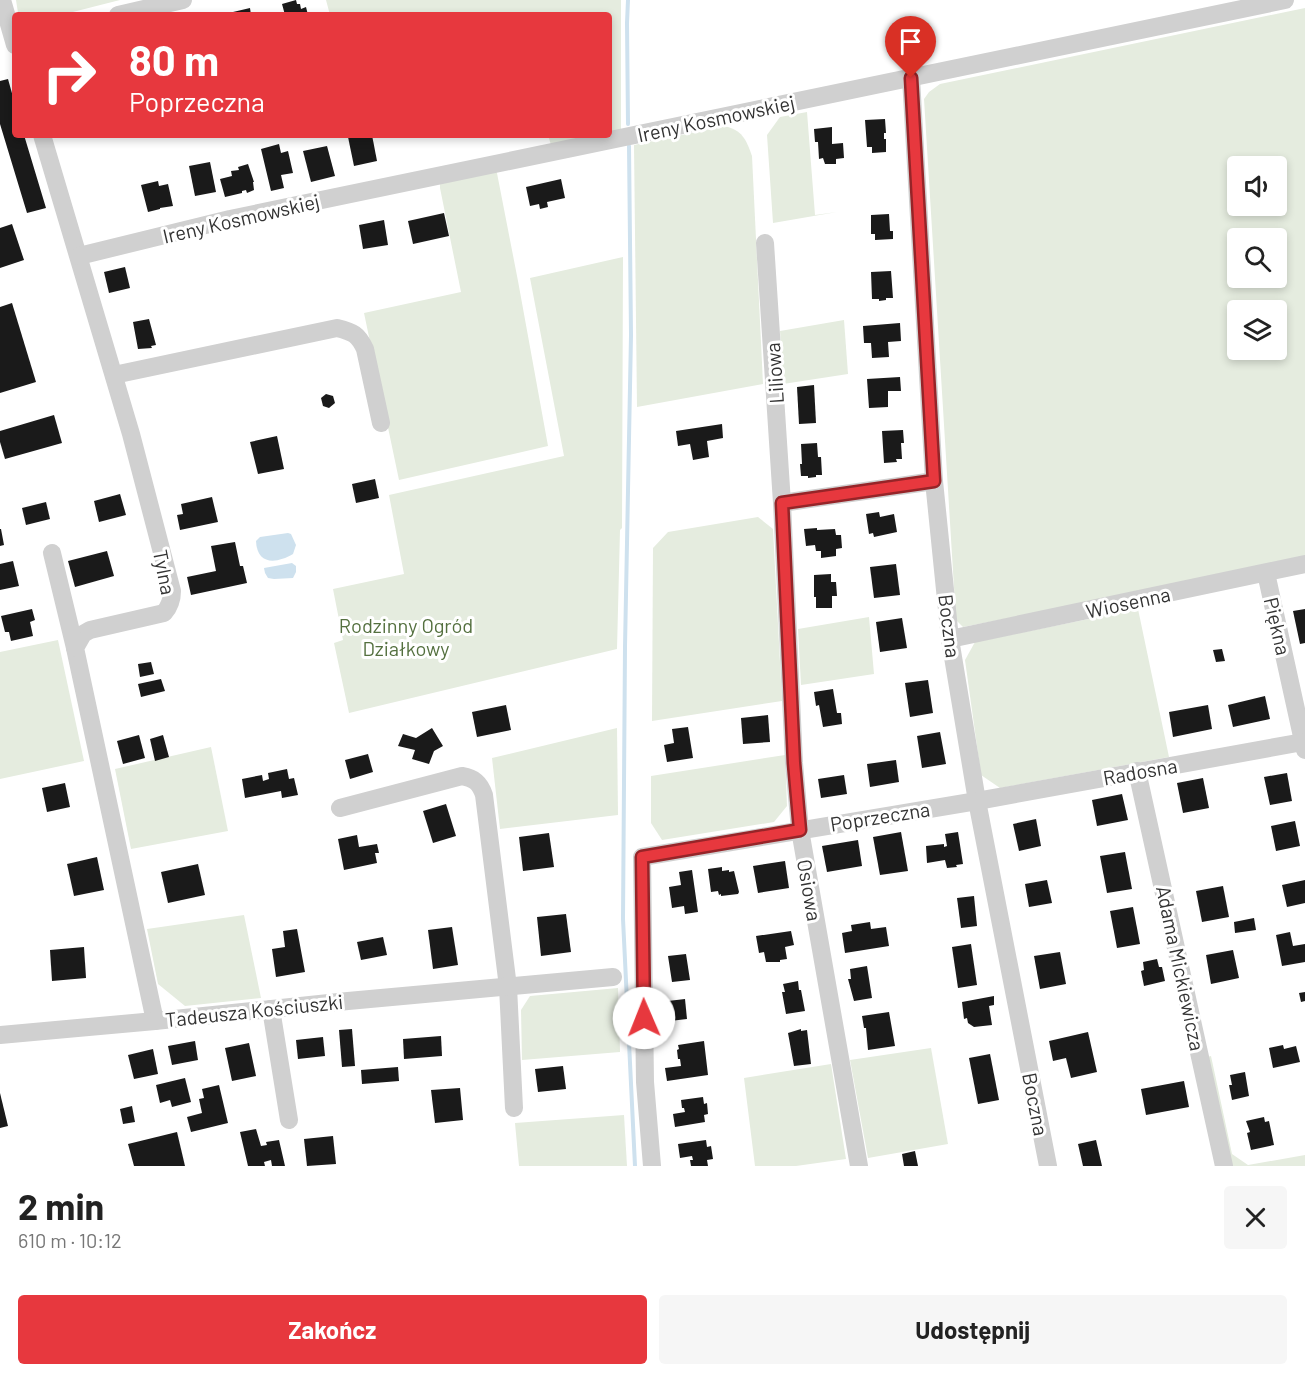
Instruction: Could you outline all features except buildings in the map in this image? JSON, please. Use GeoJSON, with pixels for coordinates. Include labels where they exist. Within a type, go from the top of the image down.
{"type":"FeatureCollection","features":[{"type":"Feature","properties":{"kind":"street"},"geometry":{"type":"LineString","coordinates":[[2,0],[12,34]]}},
{"type":"Feature","properties":{"kind":"street"},"geometry":{"type":"LineString","coordinates":[[131,12],[183,0]]}},
{"type":"Feature","properties":{"kind":"street","name":"Ireny Kosmowskiej"},"geometry":{"type":"LineString","coordinates":[[79,256],[252,214],[1285,0]]}},
{"type":"Feature","properties":{"kind":"street","name":"Boczna"},"geometry":{"type":"LineString","coordinates":[[911,78],[934,481],[950,639],[977,801],[1048,1166]]}},
{"type":"Feature","properties":{"kind":"street","name":"Tylna"},"geometry":{"type":"LineString","coordinates":[[43,138],[131,434],[172,591],[169,608],[164,613],[90,630],[83,634],[75,648]]}},
{"type":"Feature","properties":{"kind":"street","name":"Liliowa"},"geometry":{"type":"LineString","coordinates":[[765,243],[782,503]]}},
{"type":"Feature","properties":{"kind":"street"},"geometry":{"type":"LineString","coordinates":[[114,375],[337,328],[350,331],[360,339],[365,349],[381,423]]}},
{"type":"Feature","properties":{"kind":"street"},"geometry":{"type":"LineString","coordinates":[[782,503],[934,481]]}},
{"type":"Feature","properties":{"kind":"street","name":"Osiowa"},"geometry":{"type":"LineString","coordinates":[[782,503],[794,763],[800,830],[859,1166]]}},
{"type":"Feature","properties":{"kind":"street"},"geometry":{"type":"LineString","coordinates":[[52,553],[75,648],[155,1021]]}},
{"type":"Feature","properties":{"kind":"street","name":"Wiosenna"},"geometry":{"type":"LineString","coordinates":[[950,639],[1305,564]]}},
{"type":"Feature","properties":{"kind":"street","name":"Piękna"},"geometry":{"type":"LineString","coordinates":[[1266,573],[1304,746]]}},
{"type":"Feature","properties":{"kind":"street","name":"Radosna"},"geometry":{"type":"LineString","coordinates":[[977,801],[1137,771],[1304,746]]}},
{"type":"Feature","properties":{"kind":"street","name":"Adama Mickiewicza"},"geometry":{"type":"LineString","coordinates":[[1137,771],[1224,1166]]}},
{"type":"Feature","properties":{"kind":"street"},"geometry":{"type":"LineString","coordinates":[[340,808],[462,776],[470,777],[479,784],[484,795],[508,987],[514,1108]]}},
{"type":"Feature","properties":{"kind":"street","name":"Poprzeczna"},"geometry":{"type":"LineString","coordinates":[[652,1166],[645,1082],[642,857],[977,801]]}},
{"type":"Feature","properties":{"kind":"street","name":"Tadeusza Kościuszki"},"geometry":{"type":"LineString","coordinates":[[0,1035],[348,1000],[613,977]]}},
{"type":"Feature","properties":{"kind":"street"},"geometry":{"type":"LineString","coordinates":[[271,1009],[289,1120]]}},
{"type":"Feature","properties":{"kind":"green space"},"geometry":{"type":"Polygon","coordinates":[[[16,0],[120,0],[73,12],[18,12],[16,0]]]}},
{"type":"Feature","properties":{"kind":"green space"},"geometry":{"type":"Polygon","coordinates":[[[326,0],[621,0],[621,132],[612,134],[612,12],[329,12],[326,0]]]}},
{"type":"Feature","properties":{"kind":"green space"},"geometry":{"type":"Polygon","coordinates":[[[1305,8],[1305,560],[963,627],[956,620],[924,99],[940,84],[1305,8]]]}},
{"type":"Feature","properties":{"kind":"green space"},"geometry":{"type":"Polygon","coordinates":[[[807,112],[815,215],[837,212],[773,223],[767,135],[780,117],[807,112]]]}},
{"type":"Feature","properties":{"kind":"green space"},"geometry":{"type":"Polygon","coordinates":[[[724,126],[743,136],[752,156],[763,384],[637,407],[634,145],[724,126]]]}},
{"type":"Feature","properties":{"kind":"green space"},"geometry":{"type":"Polygon","coordinates":[[[549,138],[587,138],[551,145],[549,138]]]}},
{"type":"Feature","properties":{"kind":"green space"},"geometry":{"type":"Polygon","coordinates":[[[496,168],[548,446],[399,480],[364,313],[461,292],[440,180],[496,168]]]}},
{"type":"Feature","properties":{"kind":"green space","name":"Rodzinny Ogród Działkowy"},"geometry":{"type":"Polygon","coordinates":[[[623,257],[622,528],[620,530],[617,649],[349,713],[334,643],[343,640],[333,589],[404,574],[389,495],[564,456],[530,278],[623,257]]]}},
{"type":"Feature","properties":{"kind":"green space"},"geometry":{"type":"Polygon","coordinates":[[[844,320],[848,374],[783,384],[780,331],[844,320]]]}},
{"type":"Feature","properties":{"kind":"green space"},"geometry":{"type":"Polygon","coordinates":[[[758,517],[773,529],[782,701],[652,721],[653,548],[668,532],[758,517]]]}},
{"type":"Feature","properties":{"kind":"green space"},"geometry":{"type":"Polygon","coordinates":[[[1138,609],[1169,757],[1000,788],[981,775],[965,660],[975,642],[1138,609]]]}},
{"type":"Feature","properties":{"kind":"green space"},"geometry":{"type":"Polygon","coordinates":[[[869,617],[874,674],[801,685],[798,629],[869,617]]]}},
{"type":"Feature","properties":{"kind":"green space"},"geometry":{"type":"Polygon","coordinates":[[[58,640],[84,761],[0,779],[0,652],[58,640]]]}},
{"type":"Feature","properties":{"kind":"green space"},"geometry":{"type":"Polygon","coordinates":[[[617,728],[618,815],[500,829],[492,758],[617,728]]]}},
{"type":"Feature","properties":{"kind":"green space"},"geometry":{"type":"Polygon","coordinates":[[[211,747],[228,831],[131,849],[115,769],[211,747]]]}},
{"type":"Feature","properties":{"kind":"green space"},"geometry":{"type":"Polygon","coordinates":[[[785,755],[787,806],[774,822],[662,840],[651,823],[651,776],[785,755]]]}},
{"type":"Feature","properties":{"kind":"green space"},"geometry":{"type":"Polygon","coordinates":[[[244,915],[261,998],[185,1006],[158,984],[147,929],[244,915]]]}},
{"type":"Feature","properties":{"kind":"green space"},"geometry":{"type":"Polygon","coordinates":[[[618,988],[620,1052],[522,1060],[521,1010],[530,996],[618,988]]]}},
{"type":"Feature","properties":{"kind":"green space"},"geometry":{"type":"Polygon","coordinates":[[[931,1048],[948,1144],[868,1158],[850,1060],[931,1048]]]}},
{"type":"Feature","properties":{"kind":"green space"},"geometry":{"type":"Polygon","coordinates":[[[1211,1056],[1232,1154],[1248,1165],[1305,1155],[1305,1166],[1230,1166],[1207,1057],[1211,1056]]]}},
{"type":"Feature","properties":{"kind":"green space"},"geometry":{"type":"Polygon","coordinates":[[[831,1064],[846,1159],[796,1166],[755,1166],[744,1078],[831,1064]]]}},
{"type":"Feature","properties":{"kind":"green space"},"geometry":{"type":"Polygon","coordinates":[[[624,1115],[627,1166],[519,1166],[515,1123],[624,1115]]]}},
{"type":"Feature","properties":{"kind":"water"},"geometry":{"type":"Polygon","coordinates":[[[291,534],[296,545],[293,554],[274,561],[260,555],[256,541],[260,537],[291,534]]]}},
{"type":"Feature","properties":{"kind":"water"},"geometry":{"type":"Polygon","coordinates":[[[292,563],[296,566],[293,578],[268,578],[265,573],[264,568],[292,563]]]}},
{"type":"Feature","properties":{"kind":"waterway"},"geometry":{"type":"LineString","coordinates":[[628,0],[628,124]]}},
{"type":"Feature","properties":{"kind":"waterway"},"geometry":{"type":"LineString","coordinates":[[629,146],[631,335],[623,919],[635,1166]]}},
{"type":"Feature","properties":{"kind":"route"},"geometry":{"type":"LineString","coordinates":[[644,1018],[642,857],[800,830],[794,763],[782,503],[934,481],[911,78]]}}]}
